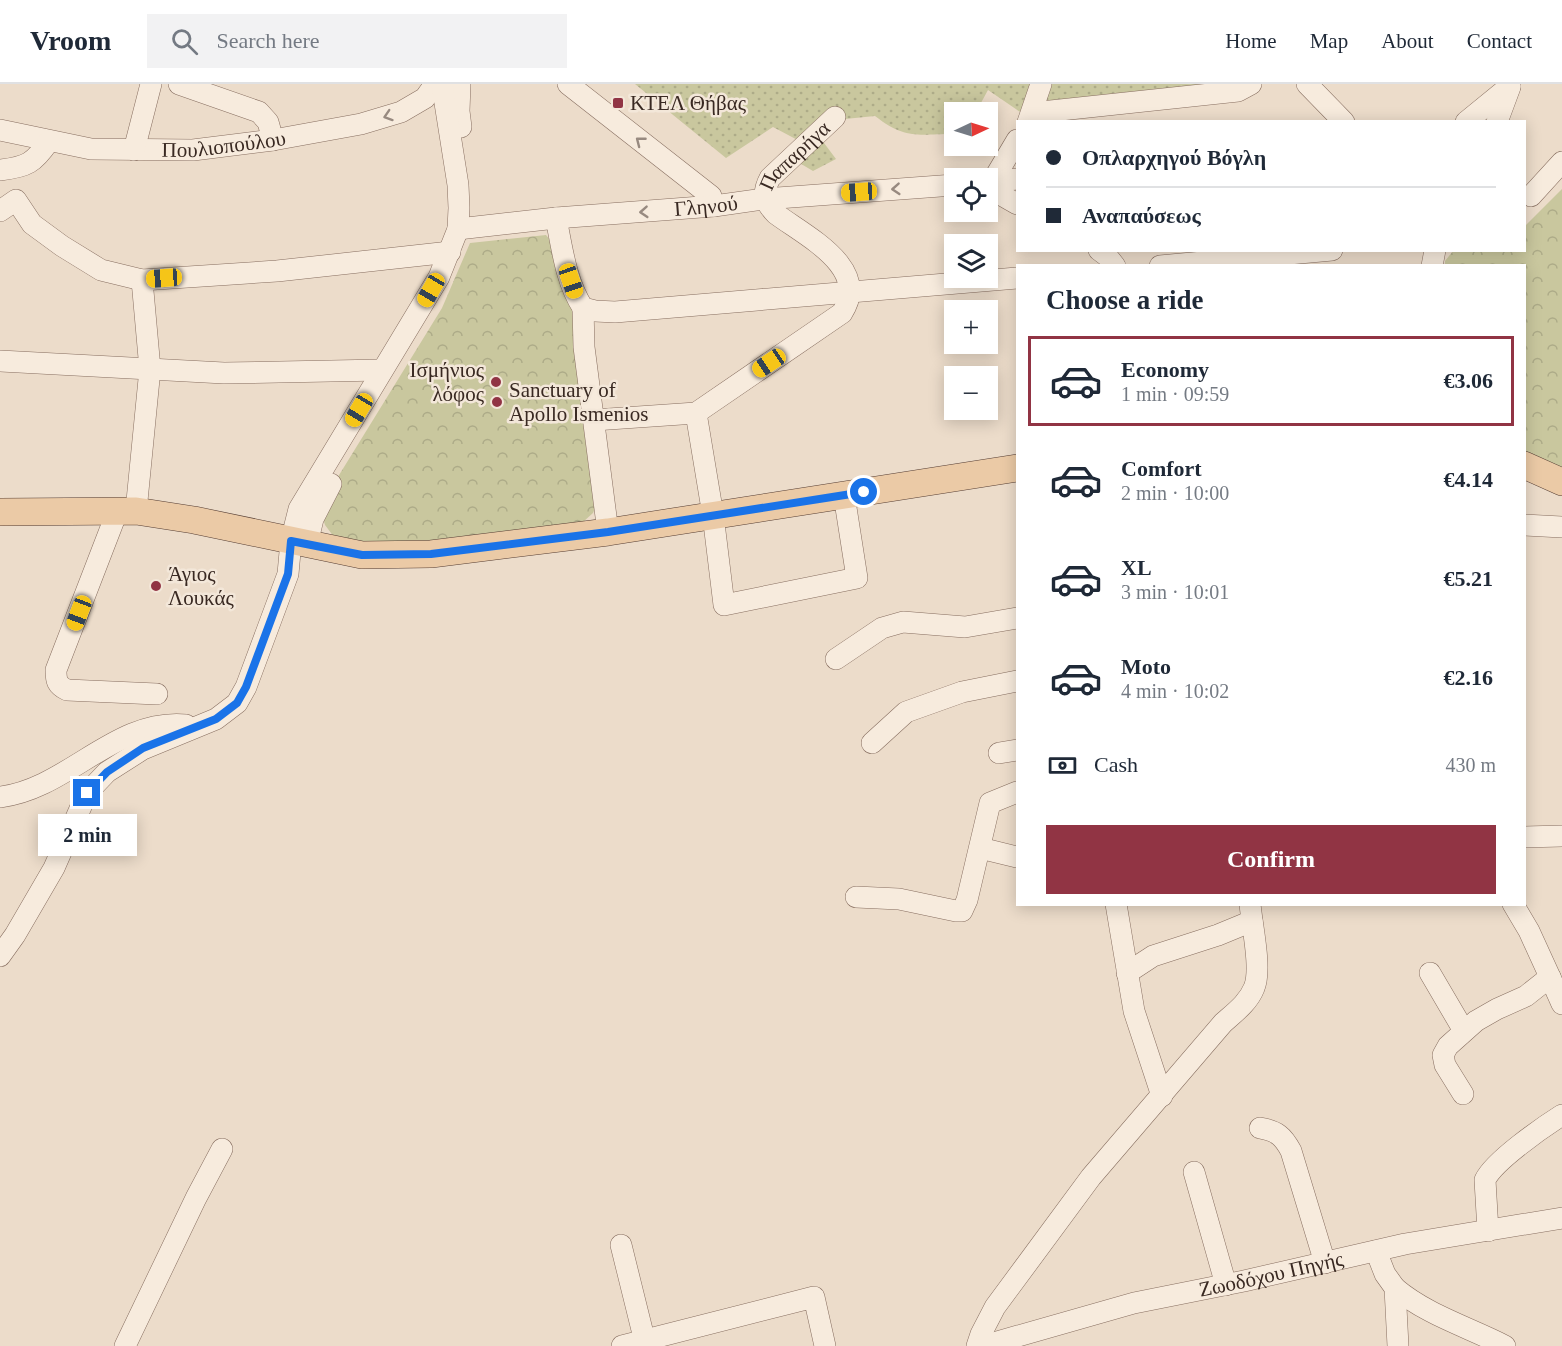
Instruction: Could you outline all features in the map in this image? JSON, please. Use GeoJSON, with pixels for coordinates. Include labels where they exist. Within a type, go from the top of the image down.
{"type":"FeatureCollection","features":[{"type":"Feature","properties":{"kind":"main road"},"geometry":{"type":"LineString","coordinates":[[1526,466],[1562,482]]}},
{"type":"Feature","properties":{"kind":"main road"},"geometry":{"type":"LineString","coordinates":[[0,512],[127,512],[194,520],[362,555],[431,554],[608,532],[1016,468]]}},
{"type":"Feature","properties":{"kind":"street"},"geometry":{"type":"LineString","coordinates":[[134,150],[151,84]]}},
{"type":"Feature","properties":{"kind":"street"},"geometry":{"type":"LineString","coordinates":[[179,84],[259,112],[268,122],[273,140]]}},
{"type":"Feature","properties":{"kind":"street","name":"Πουλιοπούλου"},"geometry":{"type":"LineString","coordinates":[[0,130],[91,149],[193,150],[273,140],[361,124],[401,112],[425,98],[435,84]]}},
{"type":"Feature","properties":{"kind":"street"},"geometry":{"type":"LineString","coordinates":[[391,365],[464,228],[459,208],[458,185],[442,84]]}},
{"type":"Feature","properties":{"kind":"street"},"geometry":{"type":"LineString","coordinates":[[0,956],[15,935],[54,868],[87,793],[107,772],[143,748],[216,719],[237,703],[246,687],[299,543],[299,509],[391,365],[449,285],[459,265],[470,201],[459,111],[460,84]]}},
{"type":"Feature","properties":{"kind":"street"},"geometry":{"type":"LineString","coordinates":[[1041,84],[1030,117],[1238,91],[1251,84]]}},
{"type":"Feature","properties":{"kind":"street"},"geometry":{"type":"LineString","coordinates":[[1307,84],[1342,120]]}},
{"type":"Feature","properties":{"kind":"street"},"geometry":{"type":"LineString","coordinates":[[1468,120],[1510,85]]}},
{"type":"Feature","properties":{"kind":"street"},"geometry":{"type":"LineString","coordinates":[[1498,120],[1510,85]]}},
{"type":"Feature","properties":{"kind":"street"},"geometry":{"type":"LineString","coordinates":[[574,90],[711,196],[714,206]]}},
{"type":"Feature","properties":{"kind":"street","name":"Παπαρήγα"},"geometry":{"type":"LineString","coordinates":[[764,199],[765,188],[770,178],[835,117]]}},
{"type":"Feature","properties":{"kind":"street"},"geometry":{"type":"LineString","coordinates":[[0,170],[22,168],[36,158],[49,141]]}},
{"type":"Feature","properties":{"kind":"street"},"geometry":{"type":"LineString","coordinates":[[998,168],[1016,142]]}},
{"type":"Feature","properties":{"kind":"street"},"geometry":{"type":"LineString","coordinates":[[1531,196],[1562,162]]}},
{"type":"Feature","properties":{"kind":"street"},"geometry":{"type":"LineString","coordinates":[[22,168],[8,205],[62,246],[101,270],[142,280],[277,271],[450,252]]}},
{"type":"Feature","properties":{"kind":"street"},"geometry":{"type":"LineString","coordinates":[[998,181],[1016,179]]}},
{"type":"Feature","properties":{"kind":"street","name":"Γληνού"},"geometry":{"type":"LineString","coordinates":[[464,228],[556,218],[714,206],[764,199],[944,186]]}},
{"type":"Feature","properties":{"kind":"street"},"geometry":{"type":"LineString","coordinates":[[998,193],[1016,203]]}},
{"type":"Feature","properties":{"kind":"street"},"geometry":{"type":"LineString","coordinates":[[594,420],[696,413],[842,313],[849,302],[850,292],[842,267],[833,257],[776,214],[764,199]]}},
{"type":"Feature","properties":{"kind":"street"},"geometry":{"type":"LineString","coordinates":[[556,218],[566,265],[577,298],[583,308],[584,347],[608,532]]}},
{"type":"Feature","properties":{"kind":"street"},"geometry":{"type":"LineString","coordinates":[[1102,252],[1113,264]]}},
{"type":"Feature","properties":{"kind":"street"},"geometry":{"type":"LineString","coordinates":[[1180,264],[1308,252]]}},
{"type":"Feature","properties":{"kind":"street"},"geometry":{"type":"LineString","coordinates":[[583,308],[615,312],[1016,278]]}},
{"type":"Feature","properties":{"kind":"street"},"geometry":{"type":"LineString","coordinates":[[142,280],[150,369],[127,512],[56,670],[56,679],[59,686],[67,690],[157,694]]}},
{"type":"Feature","properties":{"kind":"street"},"geometry":{"type":"LineString","coordinates":[[0,361],[224,373],[391,365]]}},
{"type":"Feature","properties":{"kind":"street"},"geometry":{"type":"LineString","coordinates":[[696,413],[724,605],[858,578],[844,495]]}},
{"type":"Feature","properties":{"kind":"street"},"geometry":{"type":"LineString","coordinates":[[1526,525],[1562,527]]}},
{"type":"Feature","properties":{"kind":"street"},"geometry":{"type":"LineString","coordinates":[[836,659],[882,628],[903,622],[965,627],[1016,618]]}},
{"type":"Feature","properties":{"kind":"street"},"geometry":{"type":"LineString","coordinates":[[872,743],[906,712],[962,692],[1016,681]]}},
{"type":"Feature","properties":{"kind":"street"},"geometry":{"type":"LineString","coordinates":[[0,797],[9,796],[45,782],[131,734],[164,724],[196,726]]}},
{"type":"Feature","properties":{"kind":"street"},"geometry":{"type":"LineString","coordinates":[[856,897],[898,899],[962,911],[967,900],[990,803],[1016,792]]}},
{"type":"Feature","properties":{"kind":"street"},"geometry":{"type":"LineString","coordinates":[[1526,837],[1562,836]]}},
{"type":"Feature","properties":{"kind":"street"},"geometry":{"type":"LineString","coordinates":[[980,848],[1016,857]]}},
{"type":"Feature","properties":{"kind":"street"},"geometry":{"type":"LineString","coordinates":[[1116,906],[1134,1011],[1162,1096]]}},
{"type":"Feature","properties":{"kind":"street"},"geometry":{"type":"LineString","coordinates":[[1514,906],[1529,932],[1562,1004]]}},
{"type":"Feature","properties":{"kind":"street"},"geometry":{"type":"LineString","coordinates":[[1127,973],[1153,956],[1218,935],[1253,909]]}},
{"type":"Feature","properties":{"kind":"street"},"geometry":{"type":"LineString","coordinates":[[977,1346],[995,1307],[1091,1177],[1223,1023],[1242,1007],[1254,990],[1258,975],[1253,909]]}},
{"type":"Feature","properties":{"kind":"street"},"geometry":{"type":"LineString","coordinates":[[1430,973],[1464,1031]]}},
{"type":"Feature","properties":{"kind":"street"},"geometry":{"type":"LineString","coordinates":[[1463,1094],[1445,1065],[1443,1055],[1448,1046],[1464,1031],[1497,1009],[1526,996],[1550,977]]}},
{"type":"Feature","properties":{"kind":"street"},"geometry":{"type":"LineString","coordinates":[[1488,1231],[1485,1180],[1488,1174],[1510,1154],[1562,1115]]}},
{"type":"Feature","properties":{"kind":"street"},"geometry":{"type":"LineString","coordinates":[[1260,1128],[1274,1131],[1283,1137],[1291,1151],[1325,1263]]}},
{"type":"Feature","properties":{"kind":"street"},"geometry":{"type":"LineString","coordinates":[[125,1346],[222,1149]]}},
{"type":"Feature","properties":{"kind":"street"},"geometry":{"type":"LineString","coordinates":[[1194,1172],[1226,1285]]}},
{"type":"Feature","properties":{"kind":"street","name":"Ζωοδόχου Πηγής"},"geometry":{"type":"LineString","coordinates":[[983,1346],[1134,1303],[1226,1285],[1405,1244],[1562,1218]]}},
{"type":"Feature","properties":{"kind":"street"},"geometry":{"type":"LineString","coordinates":[[621,1245],[646,1343]]}},
{"type":"Feature","properties":{"kind":"street"},"geometry":{"type":"LineString","coordinates":[[1376,1251],[1385,1275],[1395,1288],[1411,1301],[1436,1315],[1505,1346]]}},
{"type":"Feature","properties":{"kind":"street"},"geometry":{"type":"LineString","coordinates":[[1395,1288],[1398,1346]]}},
{"type":"Feature","properties":{"kind":"street"},"geometry":{"type":"LineString","coordinates":[[622,1346],[646,1343],[814,1297],[825,1346]]}},
{"type":"Feature","properties":{"kind":"green space"},"geometry":{"type":"Polygon","coordinates":[[[635,84],[1244,84],[1023,114],[988,90],[981,102],[944,102],[944,134],[921,135],[904,132],[875,116],[845,119],[821,139],[836,159],[813,171],[791,158],[807,145],[773,127],[726,158],[635,84]]]}},
{"type":"Feature","properties":{"kind":"green space"},"geometry":{"type":"Polygon","coordinates":[[[1562,189],[1562,469],[1526,455],[1526,264],[1445,264],[1452,252],[1526,252],[1526,225],[1562,189]]]}},
{"type":"Feature","properties":{"kind":"green space"},"geometry":{"type":"Polygon","coordinates":[[[546,235],[554,245],[574,309],[599,499],[593,513],[583,522],[409,546],[356,545],[334,537],[325,525],[322,515],[328,493],[442,308],[470,243],[546,235]]]}},
{"type":"Feature","properties":{"kind":"place","name":"ΚΤΕΛ Θήβας"},"geometry":{"type":"Point","coordinates":[618,103]}},
{"type":"Feature","properties":{"kind":"place","name":"Ισμήνιος λόφος"},"geometry":{"type":"Point","coordinates":[496,382]}},
{"type":"Feature","properties":{"kind":"place","name":"Sanctuary of Apollo Ismenios"},"geometry":{"type":"Point","coordinates":[497,402]}},
{"type":"Feature","properties":{"kind":"place","name":"Άγιος Λουκάς"},"geometry":{"type":"Point","coordinates":[156,586]}},
{"type":"Feature","properties":{"kind":"route"},"geometry":{"type":"LineString","coordinates":[[87,793],[107,772],[143,748],[216,719],[237,703],[246,687],[288,574],[291,541],[362,555],[431,554],[608,532],[864,492]]}}]}
